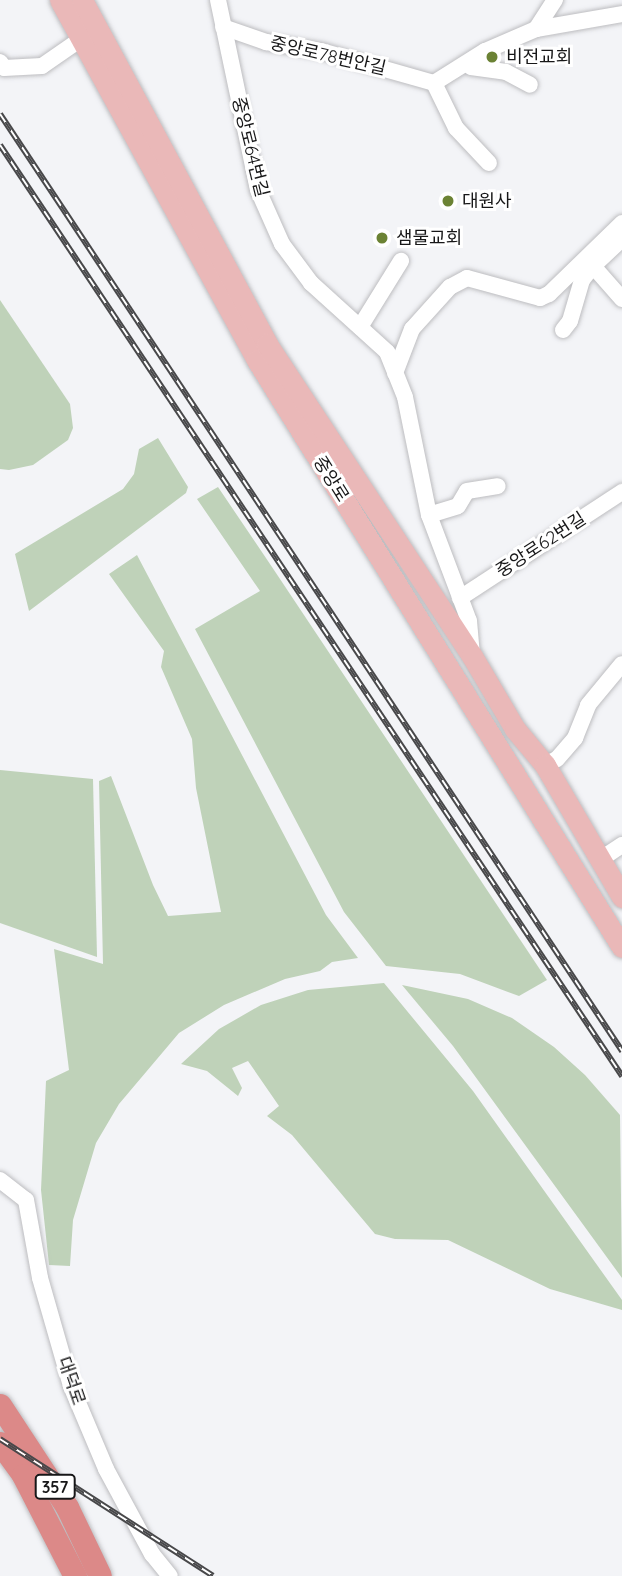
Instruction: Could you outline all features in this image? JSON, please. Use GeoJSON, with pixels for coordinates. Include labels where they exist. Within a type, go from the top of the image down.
{"type":"FeatureCollection","features":[{"type":"Feature","properties":{"kind":"highway","name":"357"},"geometry":{"type":"LineString","coordinates":[[0,1405],[67,1507],[100,1576]]}},
{"type":"Feature","properties":{"kind":"highway","name":"357"},"geometry":{"type":"LineString","coordinates":[[0,1443],[23,1475],[75,1576]]}},
{"type":"Feature","properties":{"kind":"main road","name":"중앙로"},"geometry":{"type":"LineString","coordinates":[[60,0],[257,359],[622,947]]}},
{"type":"Feature","properties":{"kind":"main road","name":"중앙로"},"geometry":{"type":"LineString","coordinates":[[82,0],[267,344],[472,656],[516,729],[545,765],[621,894]]}},
{"type":"Feature","properties":{"kind":"street","name":"중앙로64번길"},"geometry":{"type":"LineString","coordinates":[[218,0],[257,190],[282,244],[311,283],[387,352],[413,431],[429,515],[469,621],[472,656]]}},
{"type":"Feature","properties":{"kind":"street"},"geometry":{"type":"LineString","coordinates":[[536,29],[555,0]]}},
{"type":"Feature","properties":{"kind":"street"},"geometry":{"type":"LineString","coordinates":[[489,163],[456,128],[434,83],[485,51],[536,29],[622,13]]}},
{"type":"Feature","properties":{"kind":"street","name":"중앙로78번안길"},"geometry":{"type":"LineString","coordinates":[[223,27],[267,42],[321,51],[434,83]]}},
{"type":"Feature","properties":{"kind":"street"},"geometry":{"type":"LineString","coordinates":[[0,62],[4,68],[42,66],[81,39]]}},
{"type":"Feature","properties":{"kind":"street"},"geometry":{"type":"LineString","coordinates":[[468,62],[471,67],[506,72],[530,85]]}},
{"type":"Feature","properties":{"kind":"street"},"geometry":{"type":"LineString","coordinates":[[395,373],[412,329],[450,288],[467,278],[540,298],[550,294],[622,223]]}},
{"type":"Feature","properties":{"kind":"street"},"geometry":{"type":"LineString","coordinates":[[563,330],[570,321],[582,280],[622,239]]}},
{"type":"Feature","properties":{"kind":"street"},"geometry":{"type":"LineString","coordinates":[[360,327],[401,261]]}},
{"type":"Feature","properties":{"kind":"street"},"geometry":{"type":"LineString","coordinates":[[593,267],[622,299]]}},
{"type":"Feature","properties":{"kind":"street"},"geometry":{"type":"LineString","coordinates":[[429,515],[458,506],[467,491],[498,486]]}},
{"type":"Feature","properties":{"kind":"street","name":"중앙로62번길"},"geometry":{"type":"LineString","coordinates":[[460,598],[622,492]]}},
{"type":"Feature","properties":{"kind":"street"},"geometry":{"type":"LineString","coordinates":[[545,765],[557,759],[575,738],[588,705],[622,664]]}},
{"type":"Feature","properties":{"kind":"street"},"geometry":{"type":"LineString","coordinates":[[601,859],[622,845]]}},
{"type":"Feature","properties":{"kind":"street","name":"대덕로"},"geometry":{"type":"LineString","coordinates":[[0,1180],[26,1200],[40,1278],[71,1386],[106,1469],[152,1554],[170,1576]]}},
{"type":"Feature","properties":{"kind":"green space"},"geometry":{"type":"Polygon","coordinates":[[[0,300],[70,404],[73,428],[68,440],[33,465],[9,470],[0,469],[0,300]]]}},
{"type":"Feature","properties":{"kind":"green space"},"geometry":{"type":"Polygon","coordinates":[[[158,438],[188,487],[186,493],[29,611],[15,554],[123,489],[134,474],[139,449],[158,438]]]}},
{"type":"Feature","properties":{"kind":"green space"},"geometry":{"type":"Polygon","coordinates":[[[218,487],[547,980],[519,996],[460,974],[386,966],[344,912],[195,629],[260,591],[197,499],[218,487]]]}},
{"type":"Feature","properties":{"kind":"green space"},"geometry":{"type":"Polygon","coordinates":[[[137,555],[326,915],[358,958],[332,962],[320,971],[285,979],[224,1005],[179,1033],[119,1104],[96,1143],[73,1220],[70,1266],[49,1265],[41,1190],[46,1081],[69,1070],[54,949],[103,964],[99,781],[111,776],[153,885],[168,916],[221,912],[196,788],[192,739],[161,667],[164,651],[109,574],[137,555]]]}},
{"type":"Feature","properties":{"kind":"green space"},"geometry":{"type":"Polygon","coordinates":[[[0,770],[93,779],[97,957],[0,923],[0,770]]]}},
{"type":"Feature","properties":{"kind":"green space"},"geometry":{"type":"Polygon","coordinates":[[[384,983],[473,1091],[622,1300],[622,1310],[550,1289],[448,1240],[395,1239],[375,1234],[292,1135],[267,1116],[279,1106],[248,1061],[232,1068],[242,1088],[238,1096],[207,1071],[181,1064],[219,1029],[261,1005],[308,990],[384,983]]]}},
{"type":"Feature","properties":{"kind":"green space"},"geometry":{"type":"Polygon","coordinates":[[[402,985],[468,999],[512,1018],[554,1047],[585,1075],[620,1115],[622,1278],[453,1046],[402,985]]]}},
{"type":"Feature","properties":{"kind":"railway"},"geometry":{"type":"LineString","coordinates":[[0,114],[622,1051]]}},
{"type":"Feature","properties":{"kind":"railway"},"geometry":{"type":"LineString","coordinates":[[0,145],[622,1076]]}},
{"type":"Feature","properties":{"kind":"railway"},"geometry":{"type":"LineString","coordinates":[[0,1439],[213,1576]]}},
{"type":"Feature","properties":{"kind":"place","name":"비전교회"},"geometry":{"type":"Point","coordinates":[492,57]}},
{"type":"Feature","properties":{"kind":"place","name":"대원사"},"geometry":{"type":"Point","coordinates":[448,201]}},
{"type":"Feature","properties":{"kind":"place","name":"샘물교회"},"geometry":{"type":"Point","coordinates":[382,238]}}]}
